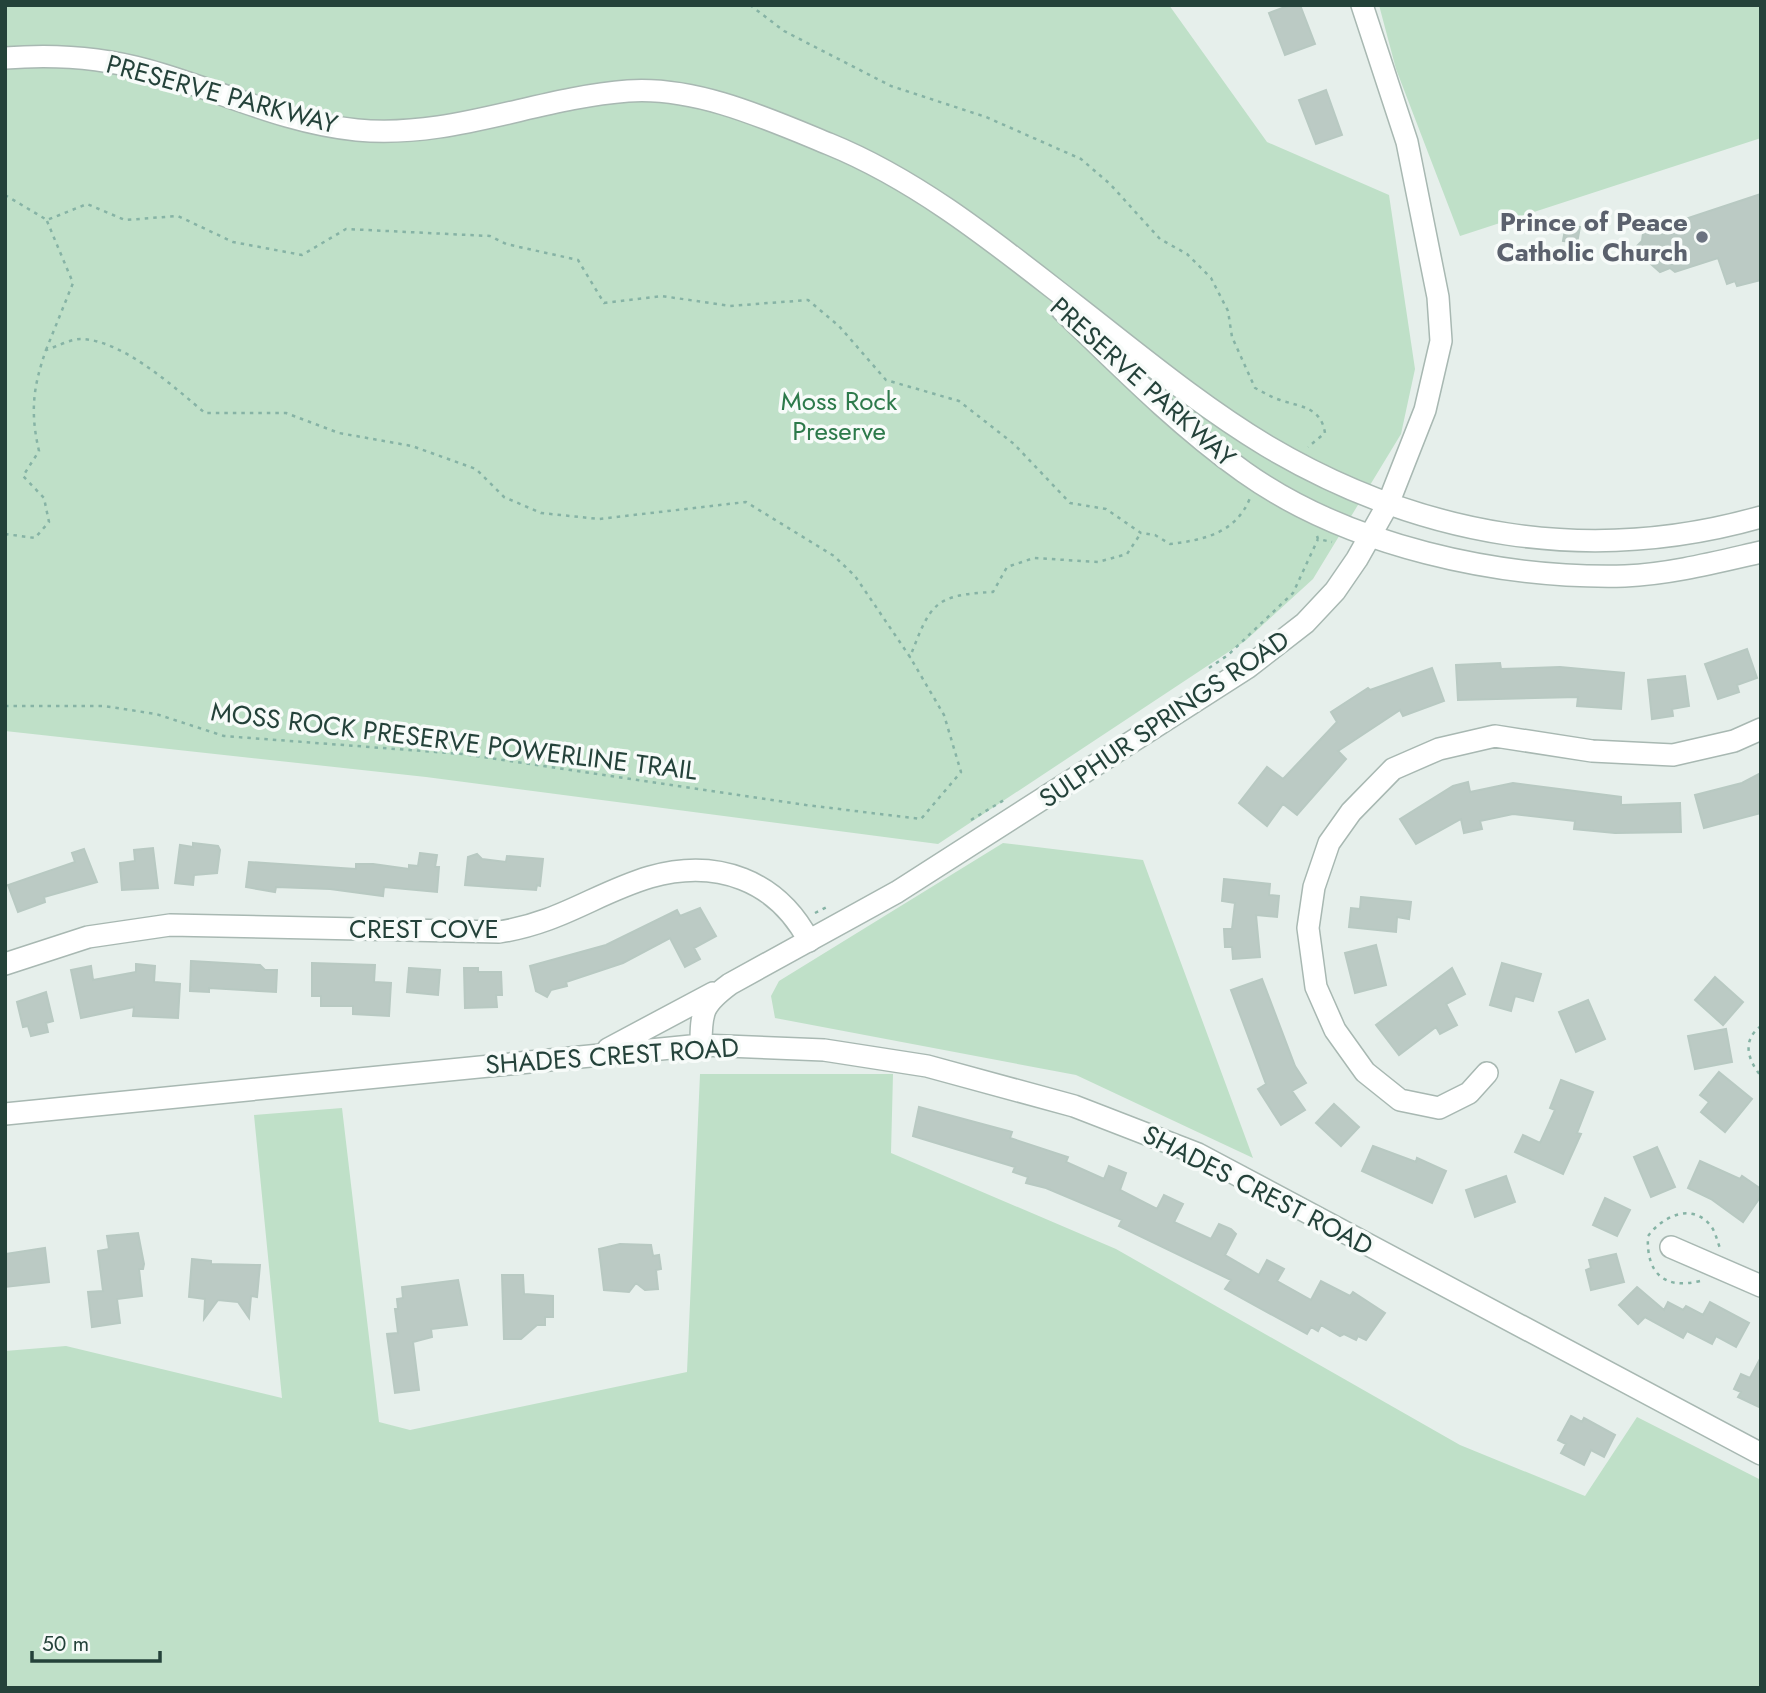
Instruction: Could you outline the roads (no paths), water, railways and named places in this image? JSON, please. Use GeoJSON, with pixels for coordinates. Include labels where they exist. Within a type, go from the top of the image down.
{"type":"FeatureCollection","features":[{"type":"Feature","properties":{"kind":"street","name":"SULPHUR SPRINGS ROAD"},"geometry":{"type":"LineString","coordinates":[[701,1045],[701,1018],[708,1000],[730,984],[988,836],[1248,668],[1305,623],[1335,591],[1367,542],[1388,504],[1426,410],[1441,341],[1438,297],[1407,142],[1362,5]]}},
{"type":"Feature","properties":{"kind":"street","name":"PRESERVE PARKWAY"},"geometry":{"type":"LineString","coordinates":[[5,58],[43,55],[98,60],[146,70],[302,120],[357,130],[421,131],[460,126],[578,98],[634,90],[692,97],[763,118],[837,147],[909,186],[988,238],[1188,393],[1288,457],[1388,504],[1515,536],[1577,542],[1625,542],[1670,537],[1761,517]]}},
{"type":"Feature","properties":{"kind":"street","name":"PRESERVE PARKWAY"},"geometry":{"type":"LineString","coordinates":[[988,238],[1133,379],[1206,444],[1295,504],[1367,542],[1544,574],[1628,576],[1700,566],[1761,552]]}},
{"type":"Feature","properties":{"kind":"street"},"geometry":{"type":"LineString","coordinates":[[1487,1073],[1469,1093],[1439,1108],[1400,1100],[1365,1072],[1335,1030],[1316,987],[1308,928],[1314,887],[1329,843],[1352,812],[1393,769],[1439,749],[1495,736],[1592,751],[1673,755],[1734,741],[1761,729]]}},
{"type":"Feature","properties":{"kind":"street","name":"CREST COVE"},"geometry":{"type":"LineString","coordinates":[[5,964],[88,937],[170,925],[499,932],[548,921],[649,878],[691,871],[722,874],[762,887],[777,897],[799,922],[809,941]]}},
{"type":"Feature","properties":{"kind":"street"},"geometry":{"type":"LineString","coordinates":[[599,1054],[730,984]]}},
{"type":"Feature","properties":{"kind":"street","name":"SHADES CREST ROAD"},"geometry":{"type":"LineString","coordinates":[[5,1114],[701,1045],[824,1050],[927,1066],[997,1082],[1133,1127],[1198,1154],[1761,1454]]}},
{"type":"Feature","properties":{"kind":"street"},"geometry":{"type":"LineString","coordinates":[[1671,1247],[1761,1286]]}},
{"type":"Feature","properties":{"kind":"place","name":"Prince of Peace Catholic Church"},"geometry":{"type":"Point","coordinates":[1702,237]}},
{"type":"Feature","properties":{"kind":"park label","name":"Moss Rock Preserve"},"geometry":{"type":"Point","coordinates":[839,416]}}]}
